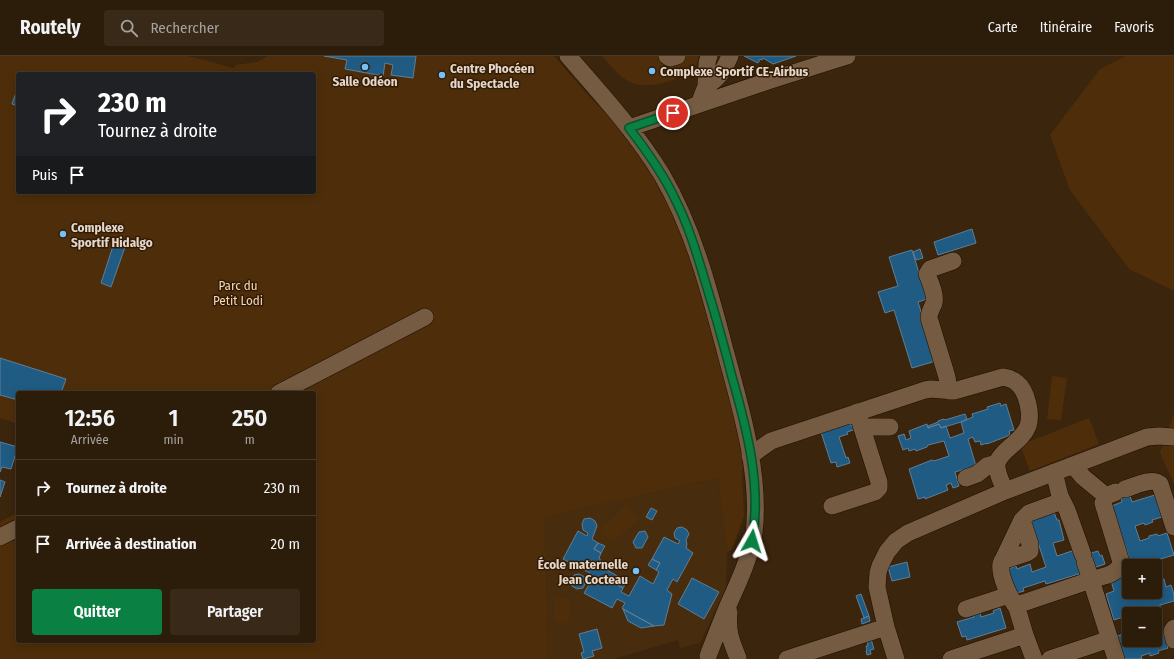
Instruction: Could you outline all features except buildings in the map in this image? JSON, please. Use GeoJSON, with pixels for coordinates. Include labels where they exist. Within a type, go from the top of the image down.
{"type":"FeatureCollection","features":[{"type":"Feature","properties":{"kind":"street"},"geometry":{"type":"LineString","coordinates":[[568,56],[644,147],[675,198],[690,232],[718,324],[739,402],[753,476],[755,506],[754,532],[744,571],[707,658]]}},
{"type":"Feature","properties":{"kind":"street"},"geometry":{"type":"LineString","coordinates":[[667,56],[670,58],[677,56]]}},
{"type":"Feature","properties":{"kind":"street"},"geometry":{"type":"LineString","coordinates":[[699,104],[706,86],[707,63],[709,56]]}},
{"type":"Feature","properties":{"kind":"street"},"geometry":{"type":"LineString","coordinates":[[706,86],[715,81],[721,74],[730,56]]}},
{"type":"Feature","properties":{"kind":"street"},"geometry":{"type":"LineString","coordinates":[[629,128],[847,56]]}},
{"type":"Feature","properties":{"kind":"street"},"geometry":{"type":"LineString","coordinates":[[949,391],[947,377],[929,318],[934,296],[927,274],[930,268],[953,261]]}},
{"type":"Feature","properties":{"kind":"street"},"geometry":{"type":"LineString","coordinates":[[283,391],[425,317]]}},
{"type":"Feature","properties":{"kind":"street"},"geometry":{"type":"LineString","coordinates":[[750,456],[771,442],[860,420],[924,390],[959,390],[1003,377],[1011,378],[1019,383],[1024,391],[1029,417],[1028,426],[1020,439],[1002,455],[997,463],[997,469],[1004,490]]}},
{"type":"Feature","properties":{"kind":"street"},"geometry":{"type":"LineString","coordinates":[[860,420],[890,427]]}},
{"type":"Feature","properties":{"kind":"street"},"geometry":{"type":"LineString","coordinates":[[832,506],[875,492],[879,488],[879,482],[860,420]]}},
{"type":"Feature","properties":{"kind":"street"},"geometry":{"type":"LineString","coordinates":[[746,435],[771,442]]}},
{"type":"Feature","properties":{"kind":"street"},"geometry":{"type":"LineString","coordinates":[[896,659],[878,594],[877,580],[880,566],[892,546],[908,533],[1004,490],[1147,437],[1174,437]]}},
{"type":"Feature","properties":{"kind":"street"},"geometry":{"type":"LineString","coordinates":[[966,478],[977,474],[987,466],[997,463]]}},
{"type":"Feature","properties":{"kind":"street"},"geometry":{"type":"LineString","coordinates":[[1073,465],[1083,477],[1116,492]]}},
{"type":"Feature","properties":{"kind":"street"},"geometry":{"type":"LineString","coordinates":[[1054,472],[1062,501],[1067,510],[1084,558],[1116,659]]}},
{"type":"Feature","properties":{"kind":"street"},"geometry":{"type":"LineString","coordinates":[[966,609],[1013,601],[1020,604],[1118,570],[1121,562],[1104,506],[1104,498],[1116,492],[1150,482],[1158,482],[1160,484],[1174,527]]}},
{"type":"Feature","properties":{"kind":"street"},"geometry":{"type":"LineString","coordinates":[[1034,659],[1000,570],[1002,561],[1022,520],[1029,512],[1062,501]]}},
{"type":"Feature","properties":{"kind":"street"},"geometry":{"type":"LineString","coordinates":[[0,537],[16,529]]}},
{"type":"Feature","properties":{"kind":"street"},"geometry":{"type":"LineString","coordinates":[[730,602],[728,626],[731,641],[739,658]]}},
{"type":"Feature","properties":{"kind":"street"},"geometry":{"type":"LineString","coordinates":[[787,659],[886,627]]}},
{"type":"Feature","properties":{"kind":"street"},"geometry":{"type":"LineString","coordinates":[[1174,628],[1172,631],[1174,640]]}},
{"type":"Feature","properties":{"kind":"street"},"geometry":{"type":"LineString","coordinates":[[952,659],[992,653],[1025,635]]}},
{"type":"Feature","properties":{"kind":"street"},"geometry":{"type":"LineString","coordinates":[[1050,659],[1110,639]]}},
{"type":"Feature","properties":{"kind":"street"},"geometry":{"type":"LineString","coordinates":[[707,658],[715,653],[723,652],[739,658]]}},
{"type":"Feature","properties":{"kind":"shaded area","name":"École maternelle Jean Cocteau"},"geometry":{"type":"Polygon","coordinates":[[[718,478],[727,553],[726,588],[700,643],[680,648],[678,640],[614,659],[548,659],[545,517],[718,478]]]}},
{"type":"Feature","properties":{"kind":"green space","name":"Parc du Petit Lodi"},"geometry":{"type":"Polygon","coordinates":[[[0,56],[188,56],[234,68],[235,65],[257,62],[268,56],[554,56],[587,94],[618,126],[651,171],[678,222],[701,287],[737,417],[746,469],[742,470],[744,516],[732,549],[727,553],[718,478],[545,517],[548,659],[0,659],[0,522],[16,513],[16,643],[316,643],[316,391],[16,391],[16,423],[0,418],[0,56]]]}},
{"type":"Feature","properties":{"kind":"green space","name":"Complexe Sportif CE-Airbus"},"geometry":{"type":"Polygon","coordinates":[[[602,56],[699,56],[696,65],[691,70],[675,79],[657,84],[639,85],[624,78],[602,56]]]}},
{"type":"Feature","properties":{"kind":"green space"},"geometry":{"type":"Polygon","coordinates":[[[1126,56],[1174,56],[1174,291],[1129,269],[1070,190],[1050,135],[1100,69],[1126,56]]]}},
{"type":"Feature","properties":{"kind":"green space"},"geometry":{"type":"Polygon","coordinates":[[[1052,376],[1067,378],[1061,420],[1047,419],[1052,376]]]}},
{"type":"Feature","properties":{"kind":"green space"},"geometry":{"type":"Polygon","coordinates":[[[1174,413],[1174,484],[1160,453],[1174,413]]]}},
{"type":"Feature","properties":{"kind":"green space"},"geometry":{"type":"Polygon","coordinates":[[[1089,418],[1099,444],[1030,471],[1020,445],[1089,418]]]}},
{"type":"Feature","properties":{"kind":"green space"},"geometry":{"type":"Polygon","coordinates":[[[626,505],[639,519],[612,544],[599,530],[626,505]]]}},
{"type":"Feature","properties":{"kind":"green space"},"geometry":{"type":"Polygon","coordinates":[[[555,598],[569,598],[569,623],[555,622],[555,598]]]}},
{"type":"Feature","properties":{"kind":"place","name":"Salle Odéon"},"geometry":{"type":"Point","coordinates":[365,67]}},
{"type":"Feature","properties":{"kind":"place","name":"Complexe Sportif CE-Airbus"},"geometry":{"type":"Point","coordinates":[652,71]}},
{"type":"Feature","properties":{"kind":"place","name":"Centre Phocéen du Spectacle"},"geometry":{"type":"Point","coordinates":[442,75]}},
{"type":"Feature","properties":{"kind":"place","name":"Complexe Sportif Hidalgo"},"geometry":{"type":"Point","coordinates":[63,234]}},
{"type":"Feature","properties":{"kind":"place","name":"École maternelle Jean Cocteau"},"geometry":{"type":"Point","coordinates":[636,571]}},
{"type":"Feature","properties":{"kind":"route"},"geometry":{"type":"LineString","coordinates":[[673,113],[629,128],[644,147],[675,198],[690,232],[718,324],[739,402],[749,447],[755,506],[754,532],[752,541]]}}]}
